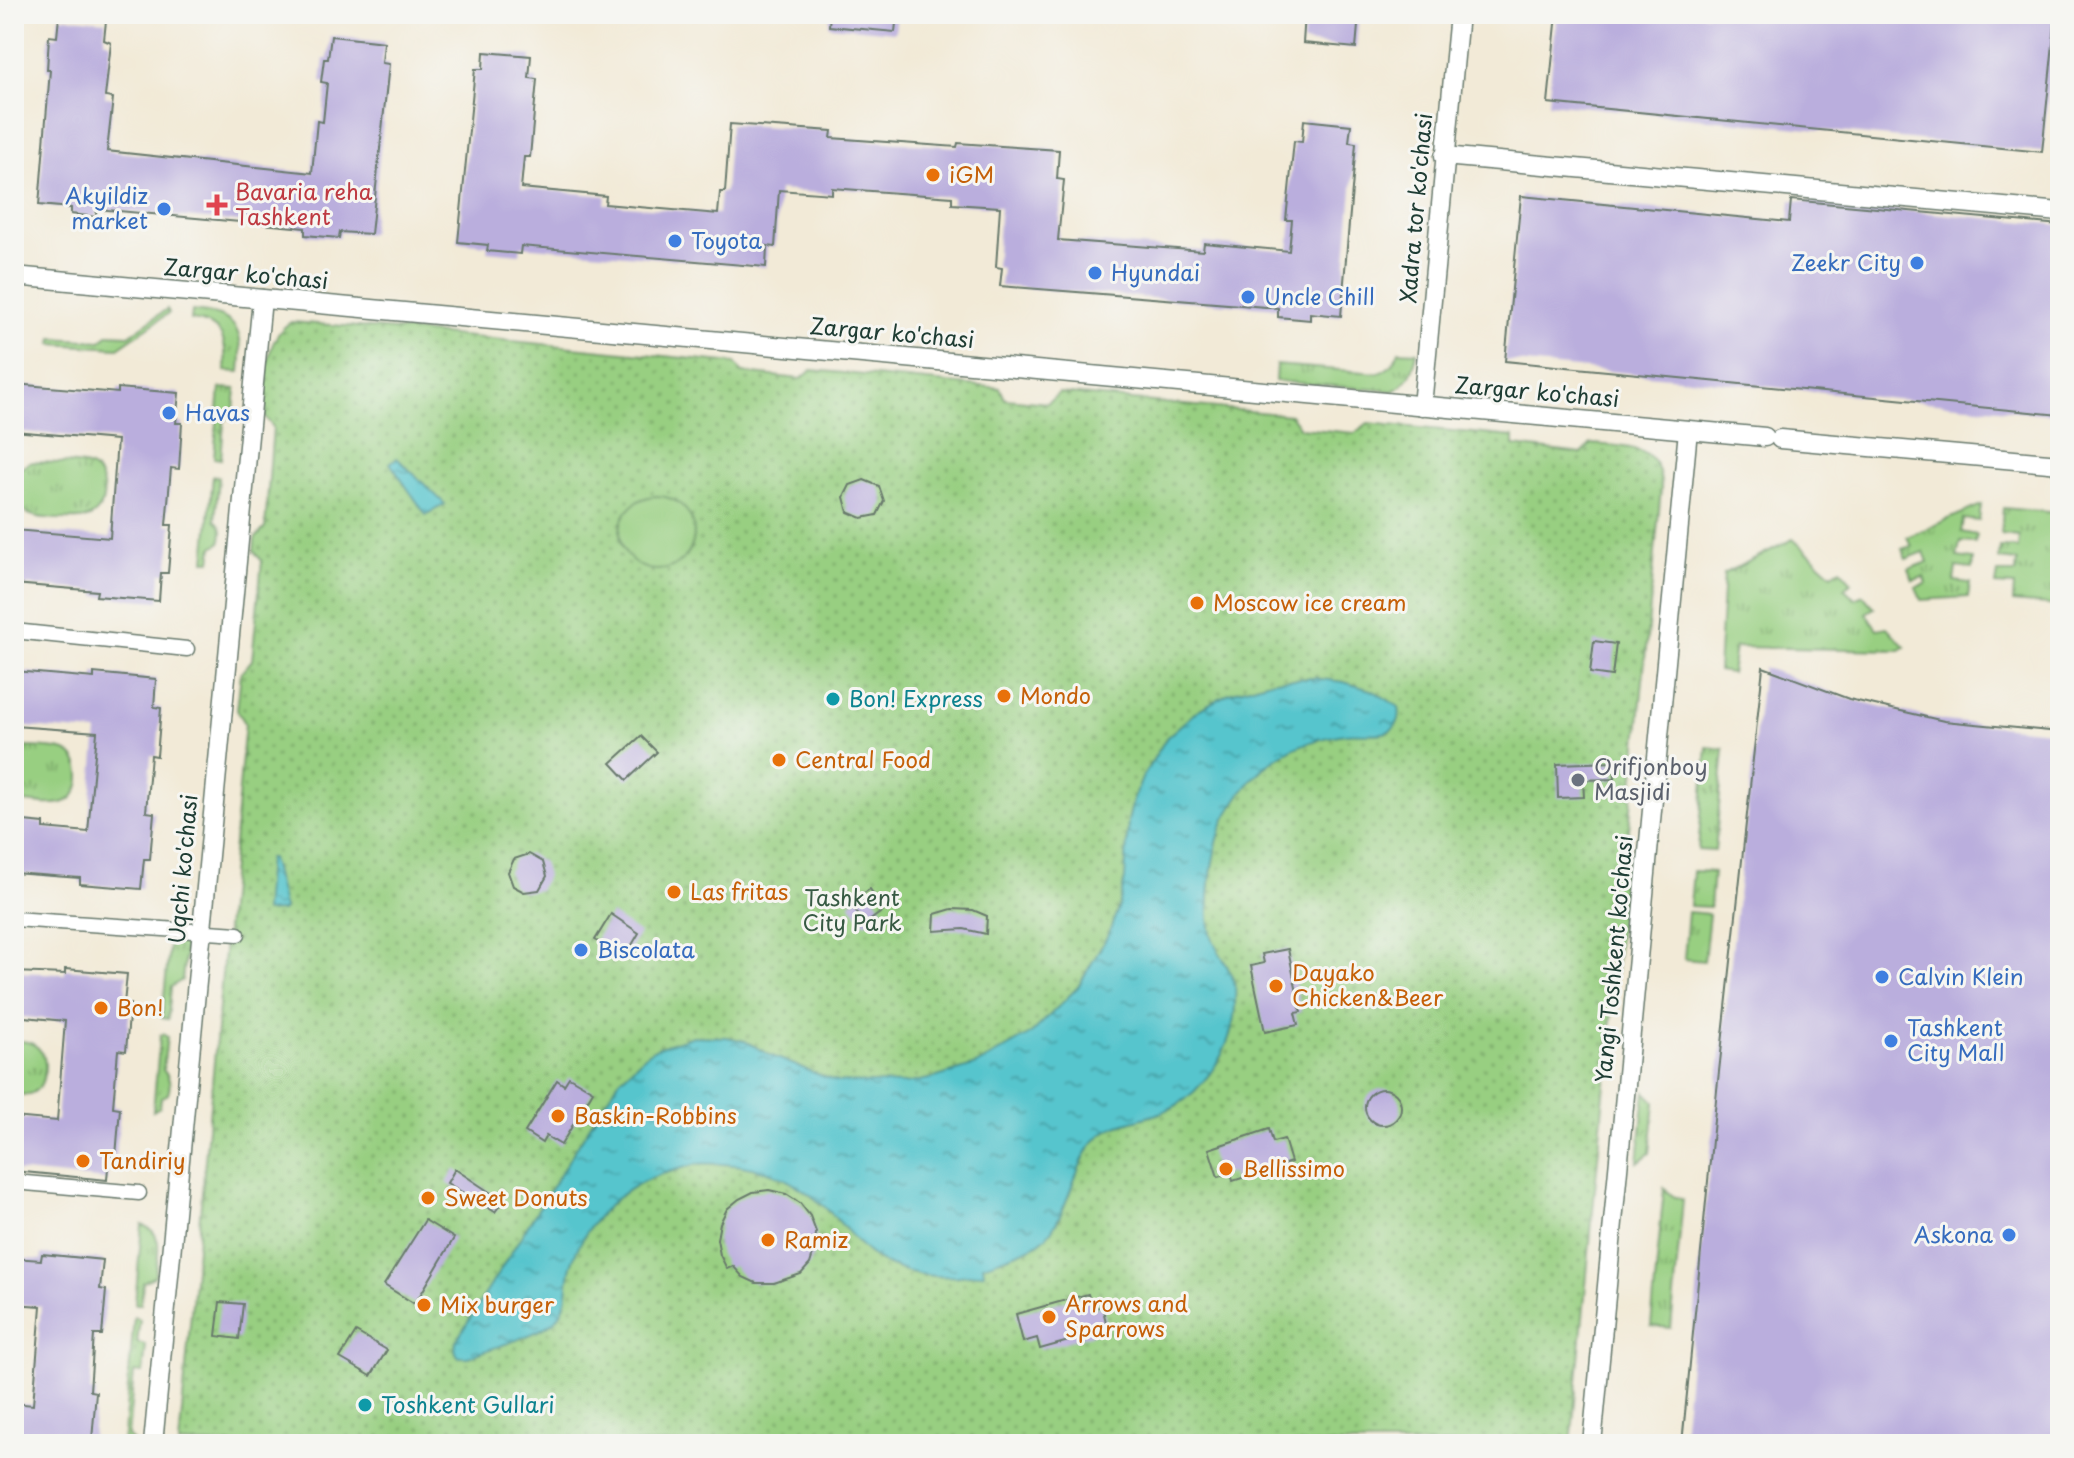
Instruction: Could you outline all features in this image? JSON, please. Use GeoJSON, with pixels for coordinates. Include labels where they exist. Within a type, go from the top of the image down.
{"type":"FeatureCollection","features":[{"type":"Feature","properties":{"kind":"street","name":"Xadra tor ko'chasi"},"geometry":{"type":"LineString","coordinates":[[1422,406],[1459,14]]}},
{"type":"Feature","properties":{"kind":"street"},"geometry":{"type":"LineString","coordinates":[[1444,156],[2060,212]]}},
{"type":"Feature","properties":{"kind":"street","name":"Zargar ko'chasi"},"geometry":{"type":"LineString","coordinates":[[14,276],[2060,464]]}},
{"type":"Feature","properties":{"kind":"street","name":"Uqchi ko'chasi"},"geometry":{"type":"LineString","coordinates":[[153,1444],[262,299]]}},
{"type":"Feature","properties":{"kind":"street","name":"Yangi Toshkent ko'chasi"},"geometry":{"type":"LineString","coordinates":[[1592,1444],[1688,430]]}},
{"type":"Feature","properties":{"kind":"street"},"geometry":{"type":"LineString","coordinates":[[14,631],[187,649]]}},
{"type":"Feature","properties":{"kind":"street"},"geometry":{"type":"LineString","coordinates":[[14,919],[238,934]]}},
{"type":"Feature","properties":{"kind":"street"},"geometry":{"type":"LineString","coordinates":[[14,1182],[139,1193]]}},
{"type":"Feature","properties":{"kind":"green space"},"geometry":{"type":"Polygon","coordinates":[[[167,309],[169,313],[118,348],[52,344],[53,338],[101,341],[108,334],[129,335],[167,309]]]}},
{"type":"Feature","properties":{"kind":"green space"},"geometry":{"type":"Polygon","coordinates":[[[192,311],[219,316],[234,326],[241,344],[240,372],[225,371],[222,336],[211,326],[191,320],[192,311]]]}},
{"type":"Feature","properties":{"kind":"green space","name":"Tashkent City Park"},"geometry":{"type":"Polygon","coordinates":[[[291,322],[735,363],[743,373],[801,379],[812,370],[1000,388],[1005,399],[1048,403],[1059,393],[1290,415],[1300,428],[1355,433],[1368,423],[1514,437],[1514,446],[1582,454],[1591,444],[1616,446],[1648,456],[1660,474],[1661,489],[1571,1444],[179,1444],[245,723],[237,710],[241,673],[252,660],[262,561],[254,551],[255,539],[265,528],[273,427],[265,417],[266,379],[275,340],[291,322]]]}},
{"type":"Feature","properties":{"kind":"green space"},"geometry":{"type":"Polygon","coordinates":[[[1399,351],[1417,352],[1410,375],[1393,391],[1275,381],[1276,365],[1378,373],[1391,365],[1399,351]]]}},
{"type":"Feature","properties":{"kind":"green space"},"geometry":{"type":"Polygon","coordinates":[[[220,388],[236,389],[234,410],[224,422],[221,459],[214,458],[220,388]]]}},
{"type":"Feature","properties":{"kind":"green space"},"geometry":{"type":"Polygon","coordinates":[[[30,462],[74,464],[94,470],[104,490],[96,512],[85,518],[54,519],[25,512],[14,501],[16,472],[30,462]]]}},
{"type":"Feature","properties":{"kind":"green space"},"geometry":{"type":"Polygon","coordinates":[[[213,476],[219,477],[215,520],[221,527],[222,536],[220,543],[213,547],[211,561],[205,561],[213,476]]]}},
{"type":"Feature","properties":{"kind":"green space"},"geometry":{"type":"Polygon","coordinates":[[[657,496],[678,502],[688,512],[694,533],[688,554],[678,564],[657,570],[636,564],[626,554],[620,533],[626,512],[636,502],[657,496]]]}},
{"type":"Feature","properties":{"kind":"green space"},"geometry":{"type":"Polygon","coordinates":[[[1981,505],[1979,521],[1963,519],[1961,532],[1977,535],[1975,543],[1960,542],[1957,557],[1973,559],[1972,569],[1956,567],[1954,581],[1970,583],[1968,597],[1921,600],[1916,587],[1926,584],[1924,577],[1913,580],[1909,569],[1928,562],[1924,552],[1906,559],[1902,549],[1912,546],[1907,537],[1981,505]]]}},
{"type":"Feature","properties":{"kind":"green space"},"geometry":{"type":"Polygon","coordinates":[[[2003,508],[2060,513],[2060,606],[2013,602],[2014,586],[1996,585],[1998,573],[2016,573],[2017,561],[1999,559],[2000,547],[2018,548],[2019,536],[2001,534],[2003,508]]]}},
{"type":"Feature","properties":{"kind":"green space"},"geometry":{"type":"Polygon","coordinates":[[[1793,539],[1832,574],[1840,569],[1852,582],[1844,588],[1855,599],[1863,595],[1874,608],[1866,613],[1877,629],[1887,627],[1905,647],[1900,650],[1735,647],[1731,673],[1718,671],[1724,574],[1793,539]]]}},
{"type":"Feature","properties":{"kind":"green space"},"geometry":{"type":"Polygon","coordinates":[[[14,747],[54,749],[72,755],[80,776],[72,798],[53,804],[14,801],[14,747]]]}},
{"type":"Feature","properties":{"kind":"green space"},"geometry":{"type":"Polygon","coordinates":[[[1707,747],[1724,749],[1715,851],[1698,850],[1707,747]]]}},
{"type":"Feature","properties":{"kind":"green space"},"geometry":{"type":"Polygon","coordinates":[[[1693,871],[1713,872],[1710,907],[1690,906],[1693,871]]]}},
{"type":"Feature","properties":{"kind":"green space"},"geometry":{"type":"Polygon","coordinates":[[[1688,912],[1709,914],[1704,961],[1684,959],[1688,912]]]}},
{"type":"Feature","properties":{"kind":"green space"},"geometry":{"type":"Polygon","coordinates":[[[170,937],[187,939],[182,980],[171,987],[168,1019],[162,1018],[170,937]]]}},
{"type":"Feature","properties":{"kind":"green space"},"geometry":{"type":"Polygon","coordinates":[[[163,1034],[167,1037],[163,1070],[169,1087],[168,1094],[161,1098],[160,1107],[153,1111],[160,1036],[163,1034]]]}},
{"type":"Feature","properties":{"kind":"green space"},"geometry":{"type":"Polygon","coordinates":[[[14,1041],[33,1044],[42,1053],[45,1065],[43,1078],[32,1093],[14,1094],[14,1041]]]}},
{"type":"Feature","properties":{"kind":"green space"},"geometry":{"type":"Polygon","coordinates":[[[1645,1092],[1655,1102],[1650,1153],[1638,1162],[1645,1092]]]}},
{"type":"Feature","properties":{"kind":"green space"},"geometry":{"type":"Polygon","coordinates":[[[1664,1188],[1683,1200],[1671,1328],[1651,1326],[1664,1188]]]}},
{"type":"Feature","properties":{"kind":"green space"},"geometry":{"type":"Polygon","coordinates":[[[142,1225],[150,1229],[157,1239],[158,1253],[155,1276],[143,1282],[141,1304],[135,1304],[142,1225]]]}},
{"type":"Feature","properties":{"kind":"green space"},"geometry":{"type":"Polygon","coordinates":[[[134,1317],[140,1319],[137,1343],[146,1345],[143,1373],[134,1372],[128,1436],[135,1444],[123,1444],[134,1317]]]}},
{"type":"Feature","properties":{"kind":"water"},"geometry":{"type":"Polygon","coordinates":[[[397,458],[445,504],[426,515],[390,463],[397,458]]]}},
{"type":"Feature","properties":{"kind":"water"},"geometry":{"type":"Polygon","coordinates":[[[1314,678],[1344,682],[1374,691],[1399,707],[1398,722],[1394,728],[1383,733],[1329,737],[1287,752],[1264,768],[1236,801],[1225,819],[1218,840],[1209,898],[1212,937],[1235,988],[1234,1016],[1226,1046],[1210,1073],[1181,1102],[1156,1115],[1109,1129],[1094,1142],[1079,1168],[1061,1214],[1045,1238],[1028,1249],[983,1265],[984,1273],[947,1277],[911,1273],[872,1256],[822,1204],[784,1178],[739,1165],[697,1164],[646,1180],[605,1209],[577,1250],[564,1306],[550,1324],[468,1357],[457,1355],[456,1341],[596,1116],[620,1079],[648,1053],[693,1036],[727,1037],[745,1041],[772,1056],[837,1082],[905,1084],[976,1065],[1032,1033],[1078,987],[1108,935],[1119,906],[1133,801],[1143,776],[1167,737],[1198,710],[1229,693],[1273,680],[1314,678]]]}},
{"type":"Feature","properties":{"kind":"water"},"geometry":{"type":"Polygon","coordinates":[[[268,858],[271,858],[282,911],[264,912],[268,858]]]}},
{"type":"Feature","properties":{"kind":"building"},"geometry":{"type":"Polygon","coordinates":[[[830,14],[897,14],[895,32],[829,26],[830,14]]]}},
{"type":"Feature","properties":{"kind":"building"},"geometry":{"type":"Polygon","coordinates":[[[1305,14],[1359,14],[1356,48],[1303,43],[1305,14]]]}},
{"type":"Feature","properties":{"kind":"building"},"geometry":{"type":"Polygon","coordinates":[[[1557,14],[2056,14],[2042,152],[1548,103],[1557,14]]]}},
{"type":"Feature","properties":{"kind":"building"},"geometry":{"type":"Polygon","coordinates":[[[59,17],[106,21],[104,40],[111,43],[105,97],[113,98],[107,151],[312,173],[317,121],[323,122],[327,83],[321,82],[331,36],[384,42],[382,63],[389,64],[371,234],[340,232],[339,238],[305,235],[305,228],[97,209],[96,217],[71,214],[71,208],[39,205],[50,70],[47,70],[49,36],[57,37],[59,17]]]}},
{"type":"Feature","properties":{"kind":"building"},"geometry":{"type":"Polygon","coordinates":[[[484,52],[531,56],[529,78],[537,79],[530,157],[524,157],[521,188],[606,196],[605,204],[718,214],[720,192],[725,192],[730,124],[832,131],[831,138],[1059,150],[1057,179],[1064,180],[1058,240],[1203,251],[1204,243],[1289,251],[1292,220],[1286,220],[1294,141],[1302,142],[1304,120],[1351,125],[1349,142],[1356,143],[1341,316],[1310,313],[1310,320],[1278,317],[1278,308],[1000,286],[1002,268],[996,267],[1000,207],[952,204],[952,197],[832,188],[832,194],[779,190],[775,247],[767,246],[766,267],[521,246],[520,254],[487,251],[488,245],[458,242],[475,69],[483,69],[484,52]]]}},
{"type":"Feature","properties":{"kind":"building"},"geometry":{"type":"Polygon","coordinates":[[[1521,196],[1789,222],[1791,200],[2060,225],[2060,415],[1505,361],[1521,196]]]}},
{"type":"Feature","properties":{"kind":"building"},"geometry":{"type":"Polygon","coordinates":[[[14,384],[118,393],[118,388],[179,393],[176,423],[182,423],[179,469],[171,468],[166,525],[172,525],[168,573],[161,573],[159,601],[96,596],[97,591],[14,584],[14,530],[110,538],[117,440],[14,431],[14,384]]]}},
{"type":"Feature","properties":{"kind":"building"},"geometry":{"type":"Polygon","coordinates":[[[864,480],[879,486],[884,501],[877,515],[862,518],[848,512],[844,497],[850,485],[864,480]]]}},
{"type":"Feature","properties":{"kind":"building"},"geometry":{"type":"Polygon","coordinates":[[[1594,641],[1616,644],[1612,676],[1590,673],[1594,641]]]}},
{"type":"Feature","properties":{"kind":"building","name":"Tashkent City Mall"},"geometry":{"type":"Polygon","coordinates":[[[1763,667],[1849,699],[1944,721],[2060,732],[2060,1444],[1682,1444],[1763,667]]]}},
{"type":"Feature","properties":{"kind":"building"},"geometry":{"type":"Polygon","coordinates":[[[14,671],[94,678],[94,673],[156,679],[154,707],[161,708],[157,756],[151,755],[146,812],[154,813],[150,859],[144,859],[141,889],[80,884],[80,878],[14,873],[14,820],[44,823],[44,828],[88,832],[97,732],[14,726],[14,671]]]}},
{"type":"Feature","properties":{"kind":"building"},"geometry":{"type":"Polygon","coordinates":[[[641,736],[657,752],[627,780],[611,763],[641,736]]]}},
{"type":"Feature","properties":{"kind":"building","name":"Orifjonboy Masjidi"},"geometry":{"type":"Polygon","coordinates":[[[1614,762],[1615,779],[1583,780],[1584,797],[1558,798],[1557,764],[1614,762]]]}},
{"type":"Feature","properties":{"kind":"building"},"geometry":{"type":"Polygon","coordinates":[[[529,854],[543,862],[547,876],[539,890],[524,892],[513,886],[508,872],[514,859],[529,854]]]}},
{"type":"Feature","properties":{"kind":"building"},"geometry":{"type":"Polygon","coordinates":[[[870,889],[884,910],[865,924],[850,903],[870,889]]]}},
{"type":"Feature","properties":{"kind":"building"},"geometry":{"type":"Polygon","coordinates":[[[952,909],[973,910],[987,916],[986,934],[964,929],[934,931],[935,914],[952,909]]]}},
{"type":"Feature","properties":{"kind":"building"},"geometry":{"type":"Polygon","coordinates":[[[611,914],[639,933],[625,957],[595,940],[611,914]]]}},
{"type":"Feature","properties":{"kind":"building","name":"Dayako Chicken&Beer"},"geometry":{"type":"Polygon","coordinates":[[[1288,949],[1301,1012],[1295,1013],[1298,1025],[1265,1032],[1251,966],[1264,963],[1262,954],[1288,949]]]}},
{"type":"Feature","properties":{"kind":"building"},"geometry":{"type":"Polygon","coordinates":[[[65,969],[127,974],[124,1004],[130,1004],[126,1051],[118,1050],[113,1107],[120,1108],[116,1156],[109,1155],[107,1180],[14,1171],[14,1117],[57,1121],[65,1021],[14,1016],[14,972],[65,974],[65,969]]]}},
{"type":"Feature","properties":{"kind":"building"},"geometry":{"type":"Polygon","coordinates":[[[569,1077],[593,1091],[561,1145],[546,1136],[542,1143],[525,1132],[557,1080],[564,1085],[569,1077]]]}},
{"type":"Feature","properties":{"kind":"building"},"geometry":{"type":"Polygon","coordinates":[[[1383,1089],[1396,1094],[1401,1107],[1396,1120],[1383,1125],[1370,1120],[1365,1107],[1370,1094],[1383,1089]]]}},
{"type":"Feature","properties":{"kind":"building"},"geometry":{"type":"Polygon","coordinates":[[[1269,1129],[1273,1142],[1284,1139],[1291,1162],[1233,1181],[1231,1173],[1218,1177],[1209,1149],[1269,1129]]]}},
{"type":"Feature","properties":{"kind":"building"},"geometry":{"type":"Polygon","coordinates":[[[455,1169],[503,1201],[495,1212],[447,1183],[455,1169]]]}},
{"type":"Feature","properties":{"kind":"building"},"geometry":{"type":"Polygon","coordinates":[[[769,1190],[786,1194],[800,1203],[810,1216],[816,1232],[815,1248],[810,1264],[801,1274],[774,1283],[756,1283],[743,1277],[733,1266],[727,1269],[717,1239],[727,1209],[753,1192],[769,1190]]]}},
{"type":"Feature","properties":{"kind":"building"},"geometry":{"type":"Polygon","coordinates":[[[425,1220],[454,1238],[415,1304],[384,1285],[425,1220]]]}},
{"type":"Feature","properties":{"kind":"building"},"geometry":{"type":"Polygon","coordinates":[[[42,1254],[103,1260],[100,1289],[106,1290],[102,1335],[94,1335],[90,1391],[96,1392],[92,1440],[85,1439],[85,1444],[14,1444],[14,1403],[33,1405],[41,1306],[14,1304],[14,1258],[41,1260],[42,1254]]]}},
{"type":"Feature","properties":{"kind":"building"},"geometry":{"type":"Polygon","coordinates":[[[1088,1294],[1093,1308],[1102,1306],[1108,1330],[1040,1349],[1037,1338],[1023,1342],[1016,1314],[1088,1294]]]}},
{"type":"Feature","properties":{"kind":"building"},"geometry":{"type":"Polygon","coordinates":[[[220,1302],[243,1304],[239,1339],[216,1336],[220,1302]]]}},
{"type":"Feature","properties":{"kind":"building"},"geometry":{"type":"Polygon","coordinates":[[[356,1332],[387,1350],[371,1376],[340,1358],[356,1332]]]}},
{"type":"Feature","properties":{"kind":"place","name":"iGM"},"geometry":{"type":"Point","coordinates":[933,175]}},
{"type":"Feature","properties":{"kind":"place","name":"Bavaria reha Tashkent"},"geometry":{"type":"Point","coordinates":[217,205]}},
{"type":"Feature","properties":{"kind":"place","name":"Akyildiz market"},"geometry":{"type":"Point","coordinates":[164,209]}},
{"type":"Feature","properties":{"kind":"place","name":"Toyota"},"geometry":{"type":"Point","coordinates":[675,241]}},
{"type":"Feature","properties":{"kind":"place","name":"Zeekr City"},"geometry":{"type":"Point","coordinates":[1917,263]}},
{"type":"Feature","properties":{"kind":"place","name":"Hyundai"},"geometry":{"type":"Point","coordinates":[1095,273]}},
{"type":"Feature","properties":{"kind":"place","name":"Uncle Chill"},"geometry":{"type":"Point","coordinates":[1248,297]}},
{"type":"Feature","properties":{"kind":"place","name":"Havas"},"geometry":{"type":"Point","coordinates":[169,413]}},
{"type":"Feature","properties":{"kind":"place","name":"Moscow ice cream"},"geometry":{"type":"Point","coordinates":[1197,603]}},
{"type":"Feature","properties":{"kind":"place","name":"Mondo"},"geometry":{"type":"Point","coordinates":[1004,696]}},
{"type":"Feature","properties":{"kind":"place","name":"Bon! Express"},"geometry":{"type":"Point","coordinates":[833,699]}},
{"type":"Feature","properties":{"kind":"place","name":"Central Food"},"geometry":{"type":"Point","coordinates":[779,760]}},
{"type":"Feature","properties":{"kind":"place","name":"Orifjonboy Masjidi"},"geometry":{"type":"Point","coordinates":[1578,780]}},
{"type":"Feature","properties":{"kind":"place","name":"Las fritas"},"geometry":{"type":"Point","coordinates":[674,892]}},
{"type":"Feature","properties":{"kind":"place","name":"Biscolata"},"geometry":{"type":"Point","coordinates":[581,950]}},
{"type":"Feature","properties":{"kind":"place","name":"Calvin Klein"},"geometry":{"type":"Point","coordinates":[1882,977]}},
{"type":"Feature","properties":{"kind":"place","name":"Dayako Chicken&Beer"},"geometry":{"type":"Point","coordinates":[1276,986]}},
{"type":"Feature","properties":{"kind":"place","name":"Bon!"},"geometry":{"type":"Point","coordinates":[101,1008]}},
{"type":"Feature","properties":{"kind":"place","name":"Tashkent City Mall"},"geometry":{"type":"Point","coordinates":[1891,1041]}},
{"type":"Feature","properties":{"kind":"place","name":"Baskin-Robbins"},"geometry":{"type":"Point","coordinates":[558,1116]}},
{"type":"Feature","properties":{"kind":"place","name":"Tandiriy"},"geometry":{"type":"Point","coordinates":[83,1161]}},
{"type":"Feature","properties":{"kind":"place","name":"Bellissimo"},"geometry":{"type":"Point","coordinates":[1226,1169]}},
{"type":"Feature","properties":{"kind":"place","name":"Sweet Donuts"},"geometry":{"type":"Point","coordinates":[428,1198]}},
{"type":"Feature","properties":{"kind":"place","name":"Askona"},"geometry":{"type":"Point","coordinates":[2009,1235]}},
{"type":"Feature","properties":{"kind":"place","name":"Ramiz"},"geometry":{"type":"Point","coordinates":[768,1240]}},
{"type":"Feature","properties":{"kind":"place","name":"Mix burger"},"geometry":{"type":"Point","coordinates":[424,1305]}},
{"type":"Feature","properties":{"kind":"place","name":"Arrows and Sparrows"},"geometry":{"type":"Point","coordinates":[1049,1317]}},
{"type":"Feature","properties":{"kind":"place","name":"Toshkent Gullari"},"geometry":{"type":"Point","coordinates":[365,1405]}}]}
